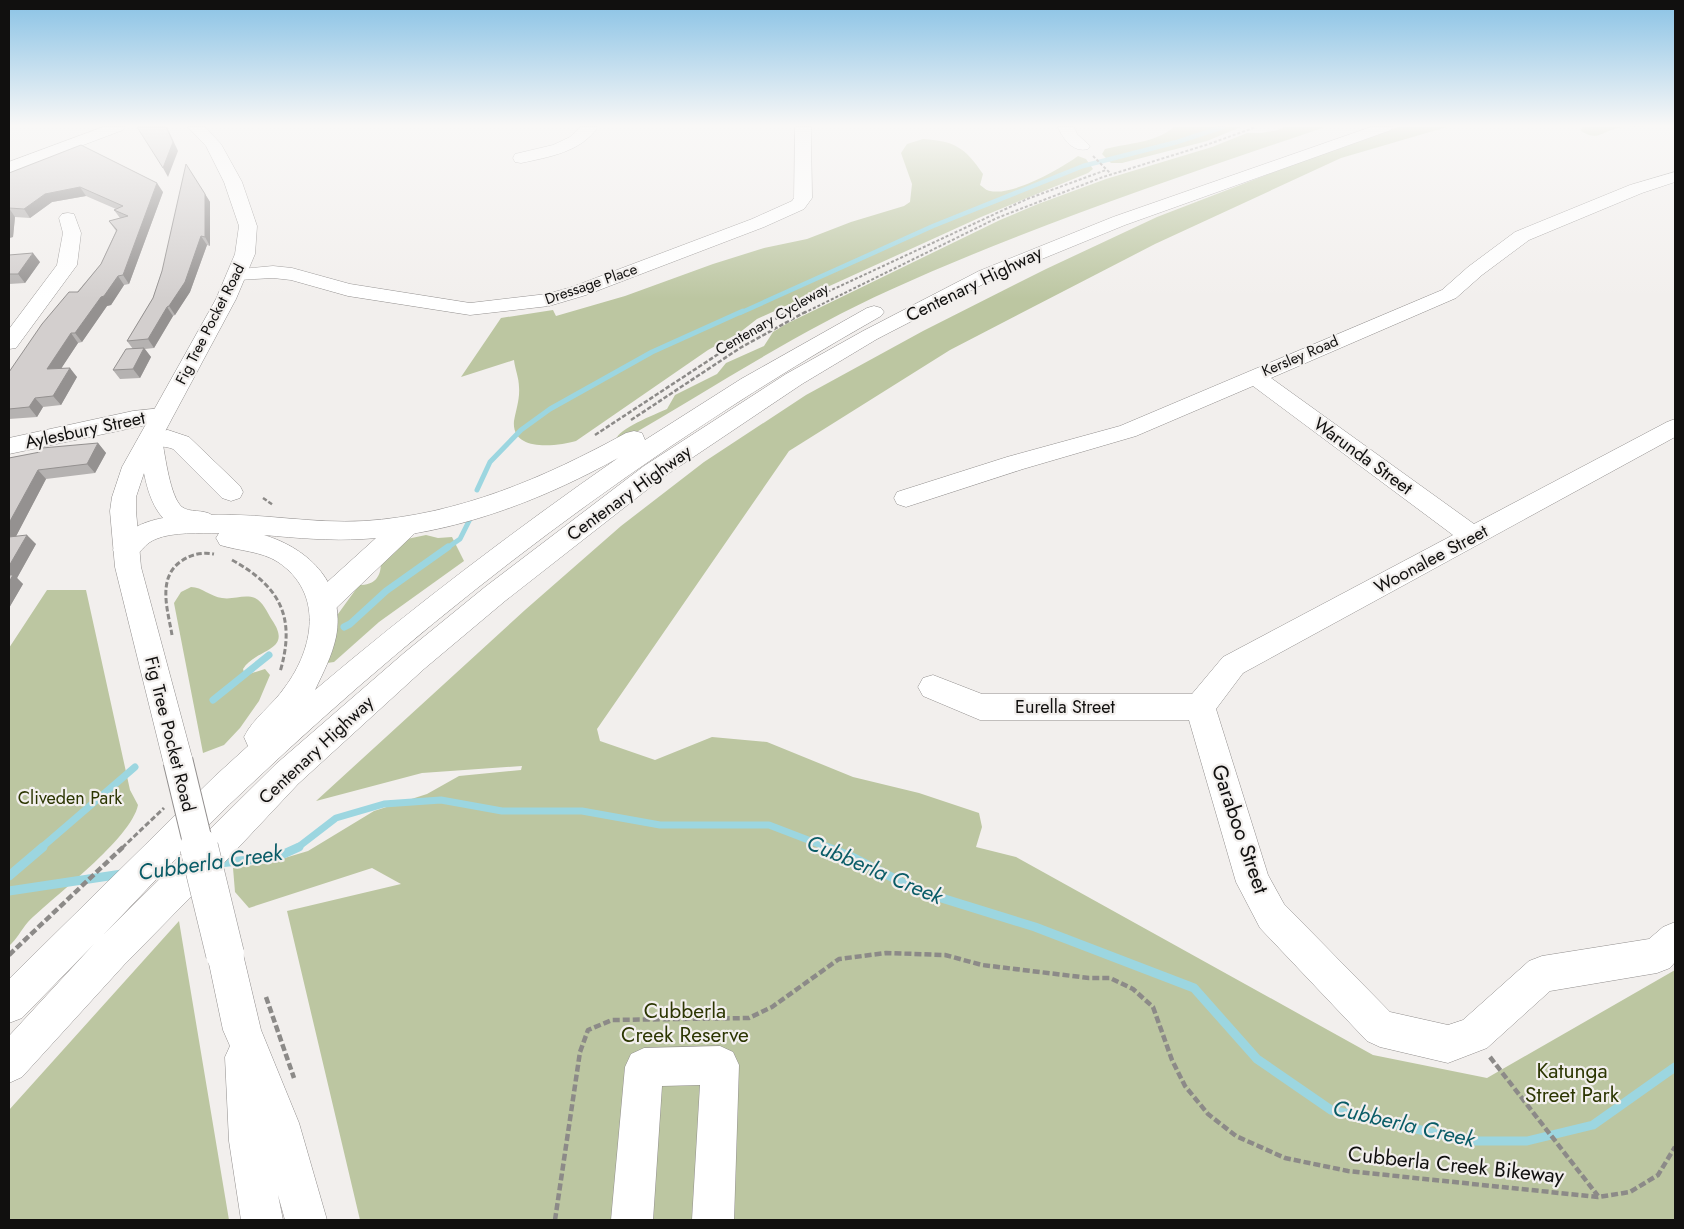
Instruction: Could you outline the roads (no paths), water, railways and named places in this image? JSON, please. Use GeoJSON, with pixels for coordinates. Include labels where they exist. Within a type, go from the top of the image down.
{"type":"FeatureCollection","features":[{"type":"Feature","properties":{"kind":"main road","name":"Fig Tree Pocket Road"},"geometry":{"type":"LineString","coordinates":[[234,184],[248,226],[245,254],[238,274],[134,467],[124,497],[122,522],[128,567],[178,761],[242,1030],[250,1141],[262,1220]]}},
{"type":"Feature","properties":{"kind":"main road","name":"Dressage Place"},"geometry":{"type":"LineString","coordinates":[[238,274],[273,272],[292,274],[348,290],[470,309],[483,309],[556,298],[758,223],[798,205],[803,198],[803,184]]}},
{"type":"Feature","properties":{"kind":"main road","name":"Centenary Highway"},"geometry":{"type":"LineString","coordinates":[[9,1006],[102,910],[234,779],[353,674],[516,543],[615,471],[712,405],[824,338],[875,311],[1001,252],[1118,205],[1179,184]]}},
{"type":"Feature","properties":{"kind":"main road","name":"Centenary Highway"},"geometry":{"type":"LineString","coordinates":[[9,1064],[104,958],[294,768],[414,661],[494,594],[653,472],[794,379],[926,305],[1032,255],[1118,220],[1220,184]]}},
{"type":"Feature","properties":{"kind":"main road","name":"Kersley Road"},"geometry":{"type":"LineString","coordinates":[[906,498],[1015,463],[1128,431],[1449,294],[1475,271],[1522,236],[1651,184]]}},
{"type":"Feature","properties":{"kind":"main road"},"geometry":{"type":"LineString","coordinates":[[9,344],[66,265],[72,233],[68,218]]}},
{"type":"Feature","properties":{"kind":"main road","name":"Warunda Street"},"geometry":{"type":"LineString","coordinates":[[1254,376],[1472,536]]}},
{"type":"Feature","properties":{"kind":"main road"},"geometry":{"type":"LineString","coordinates":[[231,492],[181,443],[168,438],[150,439],[164,501],[177,516],[234,524],[317,530],[364,530],[406,526],[502,501],[600,458],[672,418],[712,405]]}},
{"type":"Feature","properties":{"kind":"main road","name":"Aylesbury Street"},"geometry":{"type":"LineString","coordinates":[[9,446],[133,419],[162,416]]}},
{"type":"Feature","properties":{"kind":"main road","name":"Woonalee Street"},"geometry":{"type":"LineString","coordinates":[[1200,707],[1233,665],[1675,427]]}},
{"type":"Feature","properties":{"kind":"main road"},"geometry":{"type":"LineString","coordinates":[[126,550],[142,535],[156,530],[181,526],[234,524]]}},
{"type":"Feature","properties":{"kind":"main road"},"geometry":{"type":"LineString","coordinates":[[323,603],[406,526]]}},
{"type":"Feature","properties":{"kind":"main road"},"geometry":{"type":"LineString","coordinates":[[126,550],[207,538],[239,539],[261,544],[284,553],[308,571],[318,586],[323,603],[322,626],[319,645],[307,676],[287,706],[256,741],[234,779]]}},
{"type":"Feature","properties":{"kind":"main road","name":"Eurella Street"},"geometry":{"type":"LineString","coordinates":[[933,688],[980,707],[1200,707]]}},
{"type":"Feature","properties":{"kind":"main road","name":"Garaboo Street"},"geometry":{"type":"LineString","coordinates":[[1200,707],[1253,882],[1272,916],[1380,1028],[1448,1044],[1474,1035],[1542,974],[1657,955],[1675,938]]}},
{"type":"Feature","properties":{"kind":"main road","name":"Fig Tree Pocket Road"},"geometry":{"type":"LineString","coordinates":[[242,1030],[279,1123],[306,1220]]}},
{"type":"Feature","properties":{"kind":"main road"},"geometry":{"type":"LineString","coordinates":[[632,1220],[644,1067],[720,1064],[713,1220]]}},
{"type":"Feature","properties":{"kind":"waterway"},"geometry":{"type":"LineString","coordinates":[[740,313],[933,226],[1037,184]]}},
{"type":"Feature","properties":{"kind":"waterway"},"geometry":{"type":"LineString","coordinates":[[477,490],[490,462],[521,430],[550,409],[652,352],[743,311]]}},
{"type":"Feature","properties":{"kind":"waterway"},"geometry":{"type":"LineString","coordinates":[[447,548],[460,539],[472,515]]}},
{"type":"Feature","properties":{"kind":"waterway"},"geometry":{"type":"LineString","coordinates":[[344,627],[350,624],[386,591],[448,547]]}},
{"type":"Feature","properties":{"kind":"waterway"},"geometry":{"type":"LineString","coordinates":[[213,700],[269,655]]}},
{"type":"Feature","properties":{"kind":"waterway"},"geometry":{"type":"LineString","coordinates":[[41,848],[135,767]]}},
{"type":"Feature","properties":{"kind":"waterway","name":"Cubberla Creek"},"geometry":{"type":"LineString","coordinates":[[297,848],[336,818],[384,804],[441,800],[502,811],[582,811],[660,825],[769,825],[829,848]]}},
{"type":"Feature","properties":{"kind":"waterway"},"geometry":{"type":"LineString","coordinates":[[9,876],[43,847]]}},
{"type":"Feature","properties":{"kind":"waterway","name":"Cubberla Creek"},"geometry":{"type":"LineString","coordinates":[[826,847],[852,857],[919,891],[1035,927],[1194,988],[1257,1059],[1331,1110],[1470,1141],[1527,1141],[1593,1125],[1675,1067]]}},
{"type":"Feature","properties":{"kind":"waterway","name":"Cubberla Creek"},"geometry":{"type":"LineString","coordinates":[[219,863],[277,857],[297,848]]}},
{"type":"Feature","properties":{"kind":"waterway","name":"Cubberla Creek"},"geometry":{"type":"LineString","coordinates":[[9,891],[122,874]]}},
{"type":"Feature","properties":{"kind":"park label","name":"Cliveden Park"},"geometry":{"type":"Point","coordinates":[70,798]}},
{"type":"Feature","properties":{"kind":"park label","name":"Cubberla Creek Reserve"},"geometry":{"type":"Point","coordinates":[685,1023]}},
{"type":"Feature","properties":{"kind":"park label","name":"Katunga Street Park"},"geometry":{"type":"Point","coordinates":[1572,1083]}}]}
